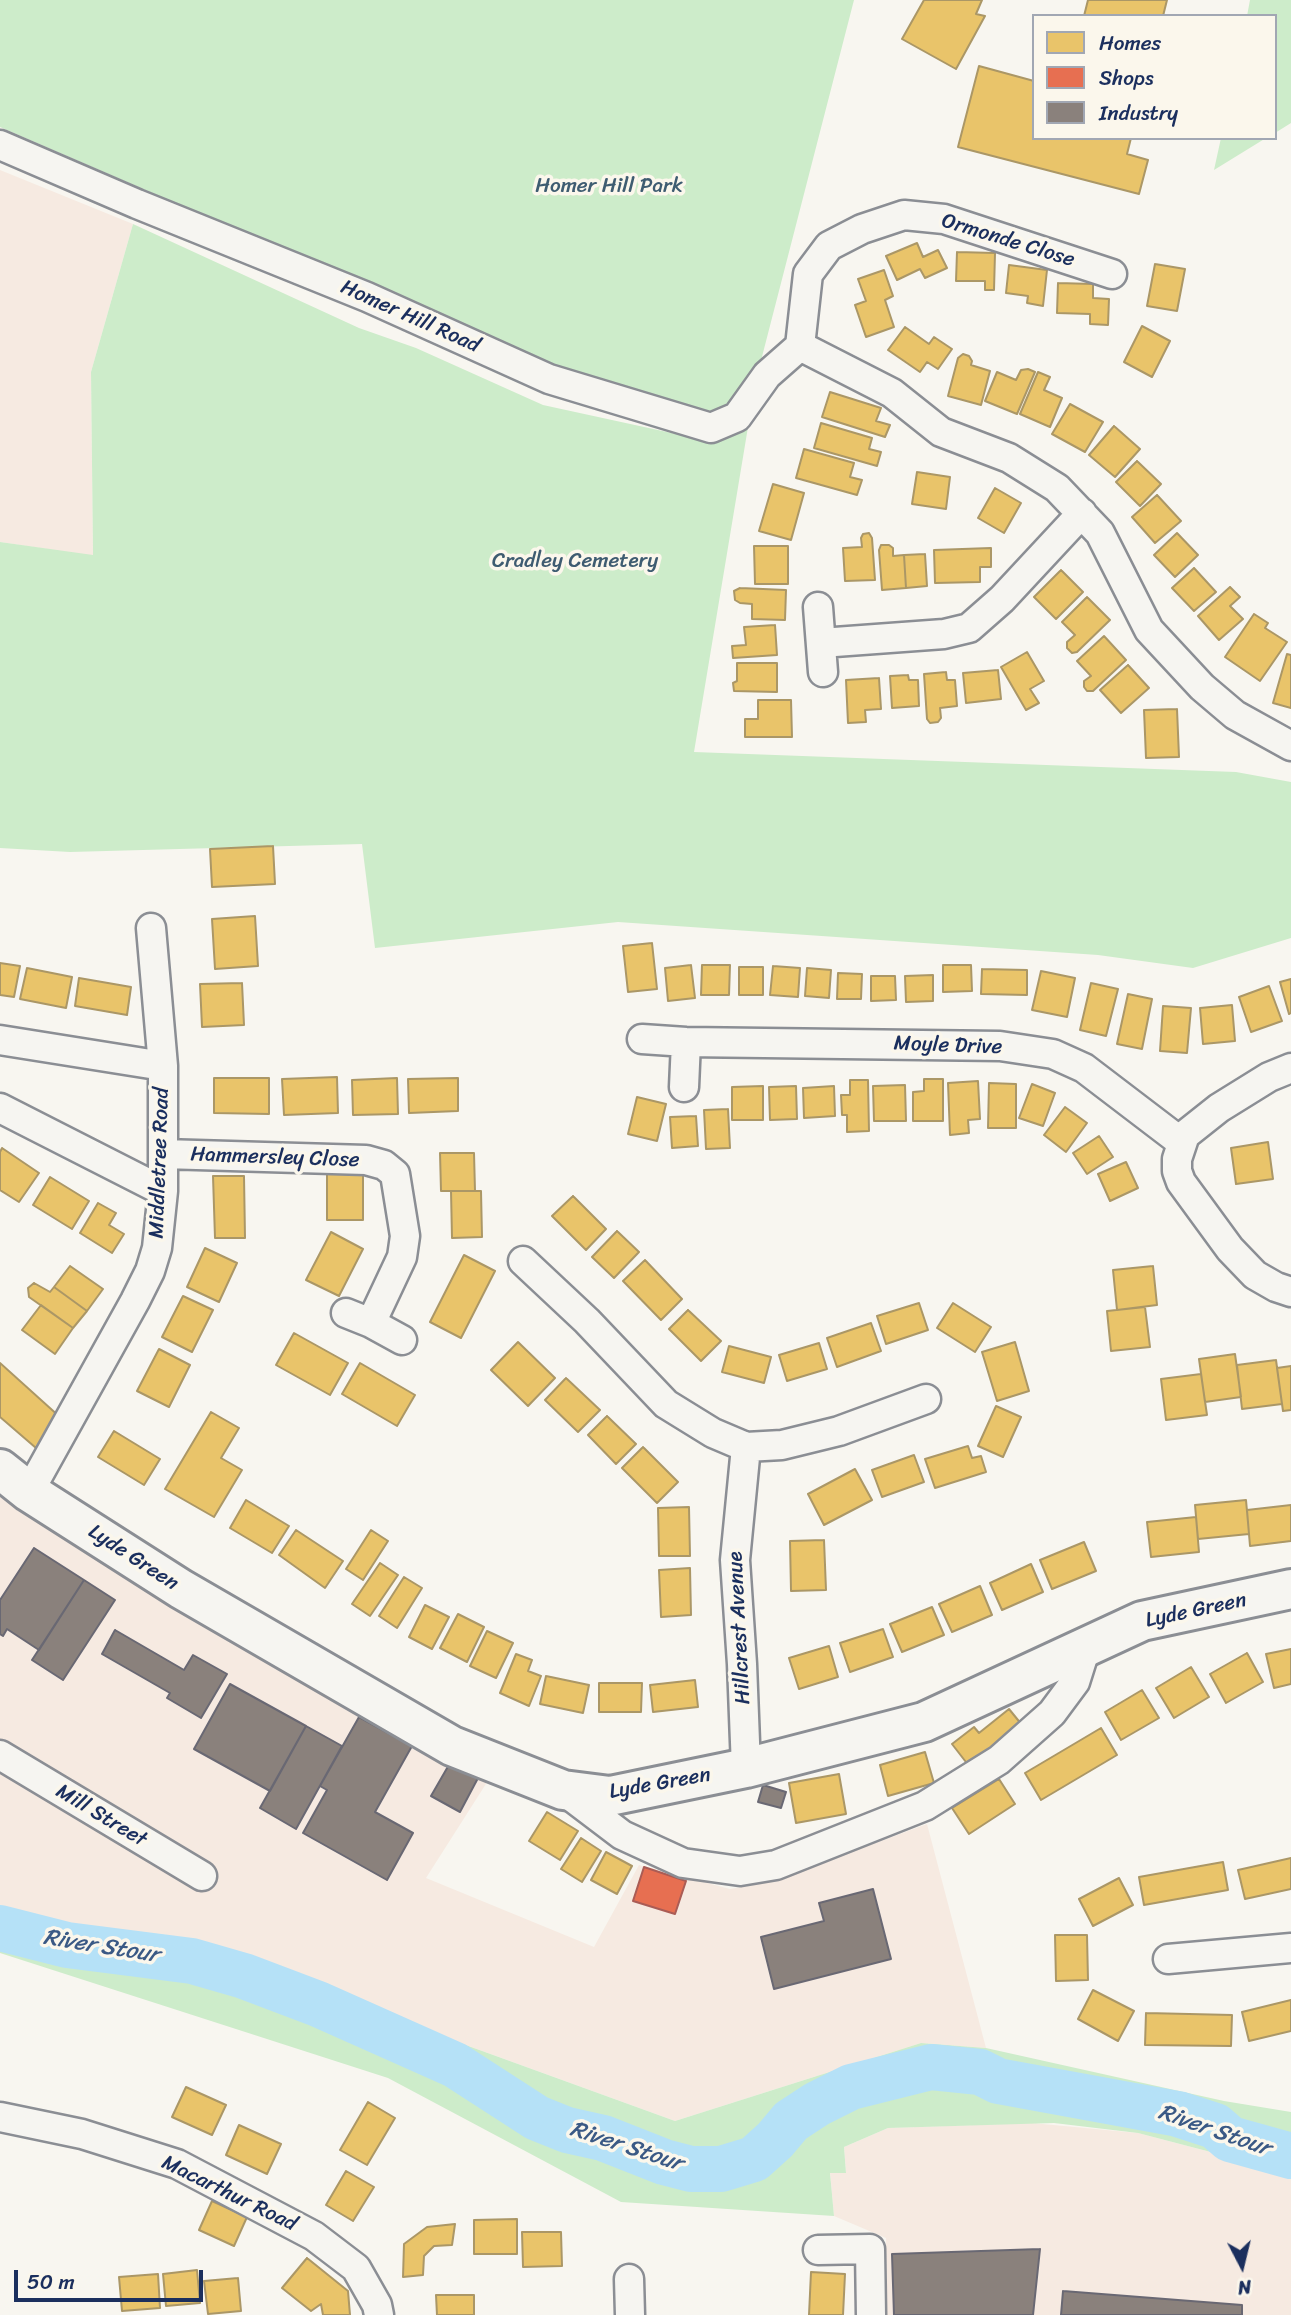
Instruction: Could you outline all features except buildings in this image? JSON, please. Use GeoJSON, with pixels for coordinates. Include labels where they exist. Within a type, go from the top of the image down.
{"type":"FeatureCollection","features":[{"type":"Feature","properties":{"kind":"street","name":"Homer Hill Road"},"geometry":{"type":"LineString","coordinates":[[0,145],[367,297],[549,379],[711,428],[737,416],[767,374],[800,346]]}},
{"type":"Feature","properties":{"kind":"street","name":"Ormonde Close"},"geometry":{"type":"LineString","coordinates":[[800,346],[808,274],[829,246],[862,229],[904,215],[944,219],[1112,274]]}},
{"type":"Feature","properties":{"kind":"street"},"geometry":{"type":"LineString","coordinates":[[800,346],[892,393],[941,432],[1009,458],[1056,488],[1100,533],[1149,631],[1202,687],[1235,715],[1291,746]]}},
{"type":"Feature","properties":{"kind":"street"},"geometry":{"type":"LineString","coordinates":[[821,643],[944,635],[969,628],[1002,599],[1082,513]]}},
{"type":"Feature","properties":{"kind":"street"},"geometry":{"type":"LineString","coordinates":[[818,607],[823,672]]}},
{"type":"Feature","properties":{"kind":"street","name":"Middletree Road"},"geometry":{"type":"LineString","coordinates":[[14,1480],[135,1301],[157,1248],[163,1191],[163,1066],[152,928]]}},
{"type":"Feature","properties":{"kind":"street","name":"Moyle Drive"},"geometry":{"type":"LineString","coordinates":[[642,1039],[686,1042],[1000,1046],[1053,1055],[1084,1068],[1181,1142]]}},
{"type":"Feature","properties":{"kind":"street"},"geometry":{"type":"LineString","coordinates":[[0,1040],[163,1066]]}},
{"type":"Feature","properties":{"kind":"street"},"geometry":{"type":"LineString","coordinates":[[684,1087],[686,1042]]}},
{"type":"Feature","properties":{"kind":"street"},"geometry":{"type":"LineString","coordinates":[[1291,1068],[1269,1077],[1219,1108],[1185,1135],[1177,1159],[1177,1171],[1189,1193],[1230,1249],[1255,1275],[1291,1292]]}},
{"type":"Feature","properties":{"kind":"street"},"geometry":{"type":"LineString","coordinates":[[0,1108],[163,1191]]}},
{"type":"Feature","properties":{"kind":"street","name":"Hammersley Close"},"geometry":{"type":"LineString","coordinates":[[163,1154],[366,1160],[384,1164],[395,1174],[405,1236],[402,1257],[358,1318],[402,1340]]}},
{"type":"Feature","properties":{"kind":"street"},"geometry":{"type":"LineString","coordinates":[[523,1261],[587,1321],[666,1404],[713,1433],[746,1447],[782,1445],[839,1431],[926,1399]]}},
{"type":"Feature","properties":{"kind":"street","name":"Hillcrest Avenue"},"geometry":{"type":"LineString","coordinates":[[746,1447],[735,1560],[746,1768]]}},
{"type":"Feature","properties":{"kind":"street","name":"Lyde Green"},"geometry":{"type":"LineString","coordinates":[[14,1480],[181,1589],[452,1746],[563,1790],[610,1796],[746,1768],[924,1722],[1142,1621],[1291,1590]]}},
{"type":"Feature","properties":{"kind":"street"},"geometry":{"type":"LineString","coordinates":[[563,1790],[622,1835],[683,1863],[740,1871],[776,1865],[925,1805],[999,1760],[1052,1713],[1075,1682],[1086,1647]]}},
{"type":"Feature","properties":{"kind":"street","name":"Mill Street"},"geometry":{"type":"LineString","coordinates":[[0,1755],[202,1876]]}},
{"type":"Feature","properties":{"kind":"street"},"geometry":{"type":"LineString","coordinates":[[1168,1959],[1291,1948]]}},
{"type":"Feature","properties":{"kind":"street","name":"Macarthur Road"},"geometry":{"type":"LineString","coordinates":[[0,2117],[82,2134],[177,2164],[314,2236],[356,2268],[377,2305],[379,2315]]}},
{"type":"Feature","properties":{"kind":"street"},"geometry":{"type":"LineString","coordinates":[[818,2250],[870,2249],[871,2315]]}},
{"type":"Feature","properties":{"kind":"street"},"geometry":{"type":"LineString","coordinates":[[629,2279],[630,2315]]}},
{"type":"Feature","properties":{"kind":"shaded area"},"geometry":{"type":"Polygon","coordinates":[[[0,170],[133,224],[91,372],[93,556],[0,542],[0,170]]]}},
{"type":"Feature","properties":{"kind":"shaded area"},"geometry":{"type":"Polygon","coordinates":[[[0,1497],[491,1776],[426,1878],[594,1947],[639,1865],[730,1889],[770,1882],[927,1824],[986,2048],[921,2043],[675,2121],[248,1966],[155,1940],[0,1916],[0,1497]]]}},
{"type":"Feature","properties":{"kind":"shaded area"},"geometry":{"type":"Polygon","coordinates":[[[1032,2123],[1138,2133],[1291,2173],[1291,2315],[887,2315],[886,2238],[834,2216],[830,2172],[846,2172],[844,2147],[888,2128],[1032,2123]]]}},
{"type":"Feature","properties":{"kind":"green space","name":"Homer Hill Park"},"geometry":{"type":"Polygon","coordinates":[[[0,0],[854,0],[756,380],[710,416],[547,364],[0,127],[0,0]]]}},
{"type":"Feature","properties":{"kind":"green space"},"geometry":{"type":"Polygon","coordinates":[[[1250,0],[1291,0],[1291,123],[1277,132],[1277,14],[1247,14],[1250,0]]]}},
{"type":"Feature","properties":{"kind":"green space"},"geometry":{"type":"Polygon","coordinates":[[[1221,140],[1263,140],[1214,170],[1221,140]]]}},
{"type":"Feature","properties":{"kind":"green space","name":"Cradley Cemetery"},"geometry":{"type":"Polygon","coordinates":[[[133,224],[359,328],[416,348],[543,405],[713,442],[748,427],[694,752],[1236,772],[1291,782],[1291,938],[1193,968],[1098,955],[618,922],[375,948],[362,844],[70,852],[0,848],[0,542],[93,555],[91,372],[133,224]]]}},
{"type":"Feature","properties":{"kind":"green space"},"geometry":{"type":"Polygon","coordinates":[[[0,1916],[155,1940],[248,1966],[675,2121],[921,2043],[986,2048],[1224,2101],[1291,2112],[1291,2173],[1138,2133],[1054,2123],[888,2128],[844,2147],[846,2173],[830,2173],[834,2216],[621,2202],[388,2078],[0,1953],[0,1916]]]}},
{"type":"Feature","properties":{"kind":"waterway","name":"River Stour"},"geometry":{"type":"LineString","coordinates":[[0,1928],[67,1945],[192,1961],[244,1976],[318,2004],[455,2065],[537,2118],[691,2169],[721,2169],[754,2159],[791,2121],[817,2104],[851,2087],[931,2067],[980,2072],[998,2081],[1178,2114],[1215,2126],[1230,2139],[1291,2156]]}}]}
